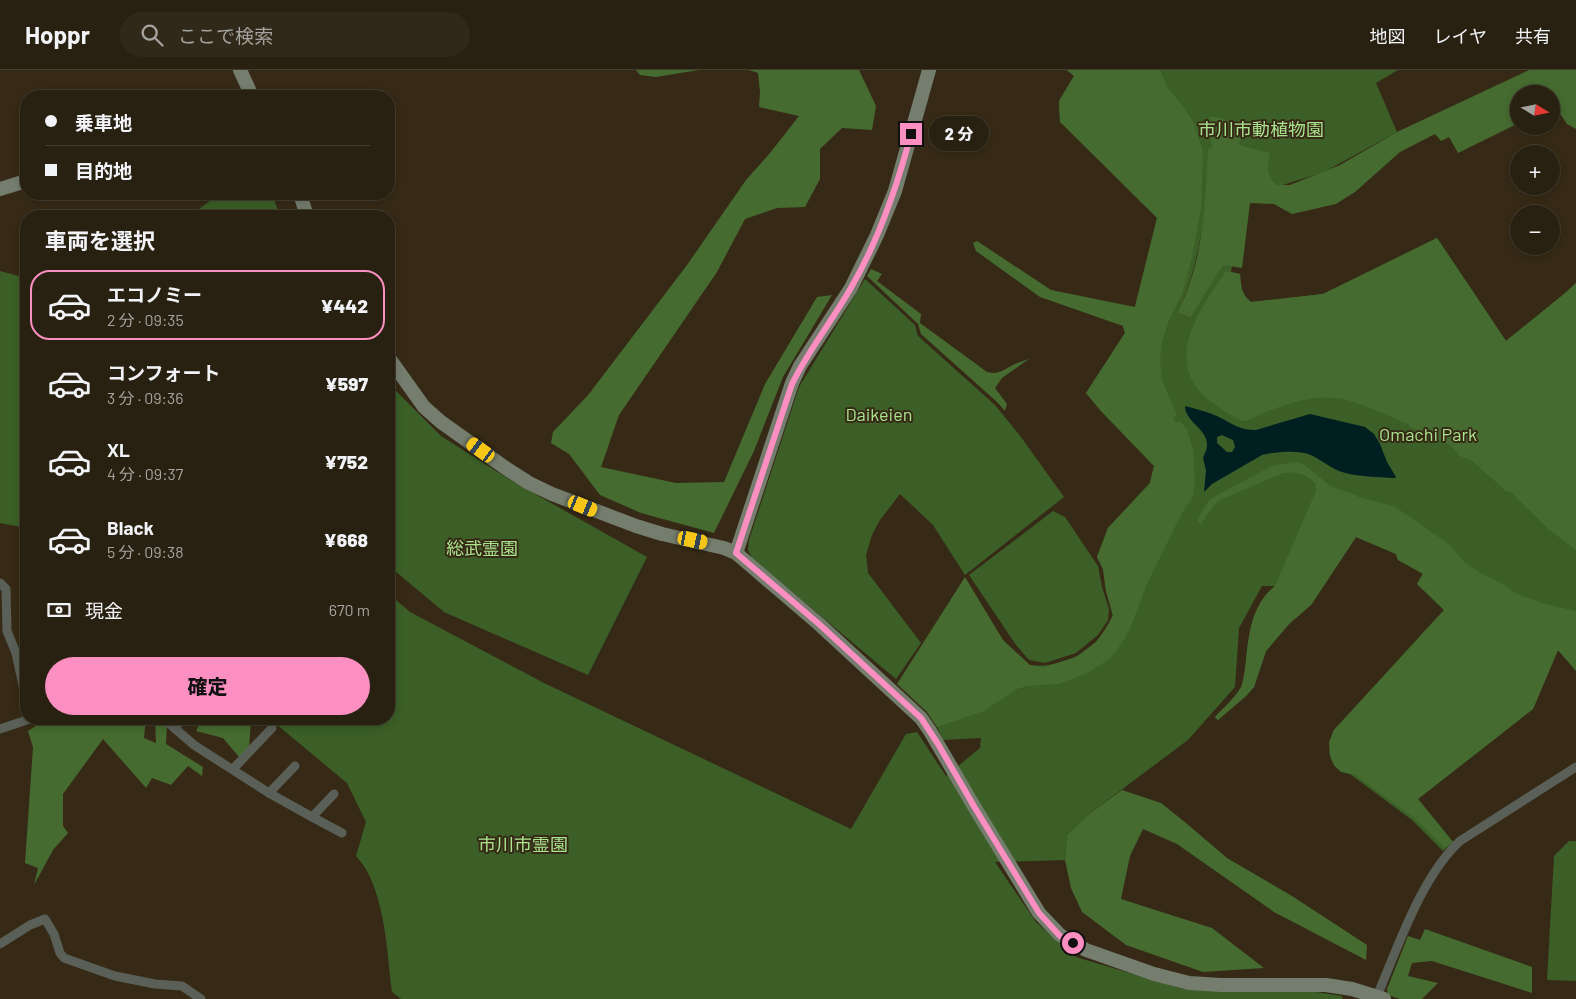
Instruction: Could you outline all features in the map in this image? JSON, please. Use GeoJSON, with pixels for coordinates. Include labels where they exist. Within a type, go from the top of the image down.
{"type":"FeatureCollection","features":[{"type":"Feature","properties":{"kind":"street"},"geometry":{"type":"LineString","coordinates":[[240,70],[249,90]]}},
{"type":"Feature","properties":{"kind":"street"},"geometry":{"type":"LineString","coordinates":[[736,553],[792,384],[800,366],[860,271],[896,191],[929,70]]}},
{"type":"Feature","properties":{"kind":"street"},"geometry":{"type":"LineString","coordinates":[[0,189],[20,183]]}},
{"type":"Feature","properties":{"kind":"street"},"geometry":{"type":"LineString","coordinates":[[395,366],[424,406],[436,417],[529,483],[552,494],[636,526],[724,548],[736,553],[819,624],[921,718],[1039,913],[1060,936],[1086,950],[1154,974],[1189,983],[1221,985],[1326,985],[1381,998],[1415,908],[1437,867],[1446,855],[1460,841],[1576,767]]}},
{"type":"Feature","properties":{"kind":"street"},"geometry":{"type":"LineString","coordinates":[[0,583],[6,589],[7,631],[16,653],[20,671]]}},
{"type":"Feature","properties":{"kind":"street"},"geometry":{"type":"LineString","coordinates":[[0,729],[20,722]]}},
{"type":"Feature","properties":{"kind":"street"},"geometry":{"type":"LineString","coordinates":[[171,725],[194,745],[269,793],[342,833]]}},
{"type":"Feature","properties":{"kind":"street"},"geometry":{"type":"LineString","coordinates":[[175,729],[177,725]]}},
{"type":"Feature","properties":{"kind":"street"},"geometry":{"type":"LineString","coordinates":[[233,769],[272,728]]}},
{"type":"Feature","properties":{"kind":"street"},"geometry":{"type":"LineString","coordinates":[[269,793],[295,766]]}},
{"type":"Feature","properties":{"kind":"street"},"geometry":{"type":"LineString","coordinates":[[312,817],[334,794]]}},
{"type":"Feature","properties":{"kind":"street"},"geometry":{"type":"LineString","coordinates":[[0,944],[30,925],[45,919],[54,934],[60,953],[64,958],[115,976],[155,984],[182,986],[201,999]]}},
{"type":"Feature","properties":{"kind":"green space"},"geometry":{"type":"Polygon","coordinates":[[[636,70],[699,70],[656,77],[640,75],[636,70]]]}},
{"type":"Feature","properties":{"kind":"green space"},"geometry":{"type":"Polygon","coordinates":[[[749,70],[859,70],[876,106],[872,130],[842,128],[820,149],[820,179],[805,207],[777,208],[745,219],[717,272],[619,415],[601,467],[676,483],[724,482],[765,384],[817,297],[832,295],[783,377],[754,451],[714,533],[641,513],[600,495],[569,454],[551,443],[553,432],[589,394],[687,265],[746,180],[799,116],[759,107],[758,73],[749,70]]]}},
{"type":"Feature","properties":{"kind":"green space"},"geometry":{"type":"Polygon","coordinates":[[[1067,70],[1398,70],[1376,83],[1397,132],[1324,172],[1206,209],[1192,275],[1177,313],[1189,318],[1223,264],[1232,266],[1231,272],[1240,274],[1243,293],[1251,302],[1323,294],[1437,238],[1506,341],[1576,283],[1576,671],[1558,650],[1533,709],[1418,799],[1453,842],[1443,851],[1412,820],[1350,774],[1337,768],[1330,757],[1331,737],[1334,730],[1444,610],[1417,584],[1423,573],[1398,560],[1396,554],[1356,537],[1311,605],[1289,624],[1266,651],[1254,687],[1218,720],[1215,717],[1241,688],[1253,620],[1261,602],[1275,586],[1262,586],[1239,628],[1235,687],[1188,740],[1089,814],[1067,835],[1065,860],[995,862],[1036,922],[1076,957],[1183,989],[1310,991],[1342,996],[1343,999],[401,999],[392,992],[385,932],[375,889],[366,870],[356,856],[366,822],[347,783],[277,725],[395,725],[395,599],[410,612],[546,684],[851,829],[906,734],[917,732],[946,776],[980,748],[981,738],[943,740],[927,712],[1030,665],[1046,665],[1071,659],[1087,650],[1098,639],[1113,615],[1106,591],[1103,569],[1097,557],[1108,528],[1150,483],[1154,466],[1086,393],[1125,333],[1123,326],[1135,307],[1157,218],[1160,155],[1067,128],[1060,122],[1059,101],[1074,76],[1067,70]]]}},
{"type":"Feature","properties":{"kind":"green space"},"geometry":{"type":"Polygon","coordinates":[[[1067,70],[1160,70],[1168,88],[1194,123],[1203,152],[1201,209],[1192,257],[1183,292],[1169,320],[1162,342],[1160,360],[1162,380],[1177,415],[1173,418],[1176,423],[1180,421],[1187,429],[1193,449],[1195,483],[1193,496],[1181,515],[1147,584],[1124,640],[1111,658],[1089,672],[1059,684],[1027,686],[1017,689],[984,711],[937,727],[927,712],[897,684],[965,577],[1003,640],[1030,665],[1044,667],[1076,657],[1096,642],[1113,616],[1106,591],[1103,569],[1097,557],[1108,528],[1150,483],[1154,466],[1086,393],[1125,333],[1123,326],[1040,297],[976,251],[973,243],[977,241],[1051,290],[1135,307],[1157,218],[1060,122],[1059,101],[1074,76],[1067,70]]]}},
{"type":"Feature","properties":{"kind":"green space"},"geometry":{"type":"Polygon","coordinates":[[[1529,70],[1576,70],[1576,129],[1567,124],[1560,114],[1560,85],[1510,85],[1510,127],[1458,153],[1449,137],[1441,141],[1435,134],[1400,152],[1355,192],[1336,204],[1292,214],[1274,204],[1250,203],[1242,268],[1223,265],[1190,318],[1177,313],[1193,274],[1202,233],[1208,149],[1212,148],[1210,136],[1204,136],[1202,126],[1209,117],[1219,117],[1232,123],[1236,137],[1241,138],[1239,145],[1270,153],[1269,174],[1277,185],[1290,185],[1340,165],[1397,132],[1529,70]]]}},
{"type":"Feature","properties":{"kind":"green space"},"geometry":{"type":"Polygon","coordinates":[[[212,200],[274,200],[278,210],[197,210],[212,200]]]}},
{"type":"Feature","properties":{"kind":"green space","name":"Omachi Park"},"geometry":{"type":"Polygon","coordinates":[[[1437,238],[1506,341],[1576,283],[1576,550],[1548,529],[1512,493],[1506,491],[1472,461],[1460,456],[1450,445],[1410,427],[1408,424],[1363,405],[1335,398],[1309,399],[1296,402],[1243,421],[1206,398],[1192,380],[1186,359],[1189,336],[1201,310],[1226,271],[1240,274],[1243,293],[1251,302],[1323,294],[1437,238]]]}},
{"type":"Feature","properties":{"kind":"green space"},"geometry":{"type":"Polygon","coordinates":[[[871,269],[882,274],[877,281],[921,314],[920,323],[987,372],[998,372],[1029,359],[1002,378],[995,388],[1007,404],[1005,411],[921,334],[918,324],[867,276],[871,269]]]}},
{"type":"Feature","properties":{"kind":"green space"},"geometry":{"type":"Polygon","coordinates":[[[0,271],[20,276],[20,527],[0,523],[0,271]]]}},
{"type":"Feature","properties":{"kind":"green space","name":"Daikeien"},"geometry":{"type":"Polygon","coordinates":[[[865,279],[915,325],[918,336],[995,405],[1021,437],[1064,497],[965,575],[933,525],[900,494],[880,520],[872,535],[866,555],[868,573],[921,643],[896,679],[752,558],[748,550],[749,540],[799,387],[865,279]]]}},
{"type":"Feature","properties":{"kind":"green space","name":"総武霊園"},"geometry":{"type":"Polygon","coordinates":[[[395,390],[441,436],[512,481],[647,557],[588,675],[444,612],[395,571],[395,390]]]}},
{"type":"Feature","properties":{"kind":"green space"},"geometry":{"type":"Polygon","coordinates":[[[1295,462],[1303,464],[1332,487],[1358,497],[1394,506],[1449,544],[1464,562],[1515,593],[1541,603],[1576,611],[1576,671],[1558,650],[1533,709],[1418,799],[1453,842],[1445,848],[1414,818],[1355,775],[1341,772],[1334,765],[1330,755],[1329,742],[1334,730],[1444,610],[1417,584],[1423,574],[1398,560],[1396,554],[1356,537],[1311,605],[1289,624],[1266,651],[1254,687],[1218,720],[1215,717],[1241,687],[1253,620],[1261,601],[1275,586],[1316,491],[1316,484],[1301,474],[1293,472],[1283,473],[1222,499],[1215,504],[1201,524],[1197,520],[1209,500],[1219,494],[1272,466],[1295,462]]]}},
{"type":"Feature","properties":{"kind":"green space"},"geometry":{"type":"Polygon","coordinates":[[[1053,511],[1065,517],[1098,566],[1109,609],[1108,620],[1098,635],[1076,653],[1045,663],[1029,660],[1016,645],[969,575],[1053,511]]]}},
{"type":"Feature","properties":{"kind":"green space"},"geometry":{"type":"Polygon","coordinates":[[[37,725],[145,725],[144,738],[156,743],[155,725],[167,725],[166,744],[203,767],[202,776],[188,766],[171,785],[152,778],[146,788],[103,739],[63,794],[63,826],[68,833],[53,850],[34,885],[38,868],[25,863],[33,747],[28,731],[37,725]]]}},
{"type":"Feature","properties":{"kind":"green space"},"geometry":{"type":"Polygon","coordinates":[[[199,725],[251,725],[249,747],[239,757],[223,738],[196,731],[199,725]]]}},
{"type":"Feature","properties":{"kind":"green space"},"geometry":{"type":"Polygon","coordinates":[[[1122,790],[1161,803],[1227,858],[1292,896],[1367,945],[1366,960],[1274,912],[1177,844],[1143,829],[1130,856],[1121,899],[1212,928],[1264,968],[1203,972],[1126,945],[1082,912],[1071,888],[1065,860],[1067,835],[1089,814],[1122,790]]]}},
{"type":"Feature","properties":{"kind":"green space"},"geometry":{"type":"Polygon","coordinates":[[[1569,841],[1576,841],[1576,981],[1547,980],[1554,856],[1569,841]]]}},
{"type":"Feature","properties":{"kind":"green space"},"geometry":{"type":"Polygon","coordinates":[[[1425,929],[1532,967],[1532,993],[1432,961],[1412,963],[1408,976],[1438,983],[1422,999],[1400,999],[1388,995],[1387,989],[1408,936],[1420,940],[1425,929]]]}},
{"type":"Feature","properties":{"kind":"water"},"geometry":{"type":"Polygon","coordinates":[[[1185,406],[1211,414],[1236,426],[1250,430],[1256,430],[1310,414],[1365,427],[1374,434],[1396,477],[1348,474],[1308,454],[1278,452],[1262,455],[1212,484],[1204,492],[1206,470],[1203,458],[1206,451],[1206,438],[1186,412],[1185,406]],[[1222,435],[1217,437],[1217,443],[1227,452],[1232,452],[1235,447],[1233,440],[1222,435]]]}},
{"type":"Feature","properties":{"kind":"route"},"geometry":{"type":"LineString","coordinates":[[911,134],[896,191],[860,271],[800,366],[787,395],[736,553],[819,624],[921,718],[1039,913],[1060,936],[1073,943]]}},
{"type":"Feature","properties":{"kind":"park label","name":"市川市動植物園"},"geometry":{"type":"Point","coordinates":[1261,129]}},
{"type":"Feature","properties":{"kind":"park label","name":"市川市霊園"},"geometry":{"type":"Point","coordinates":[523,844]}}]}
